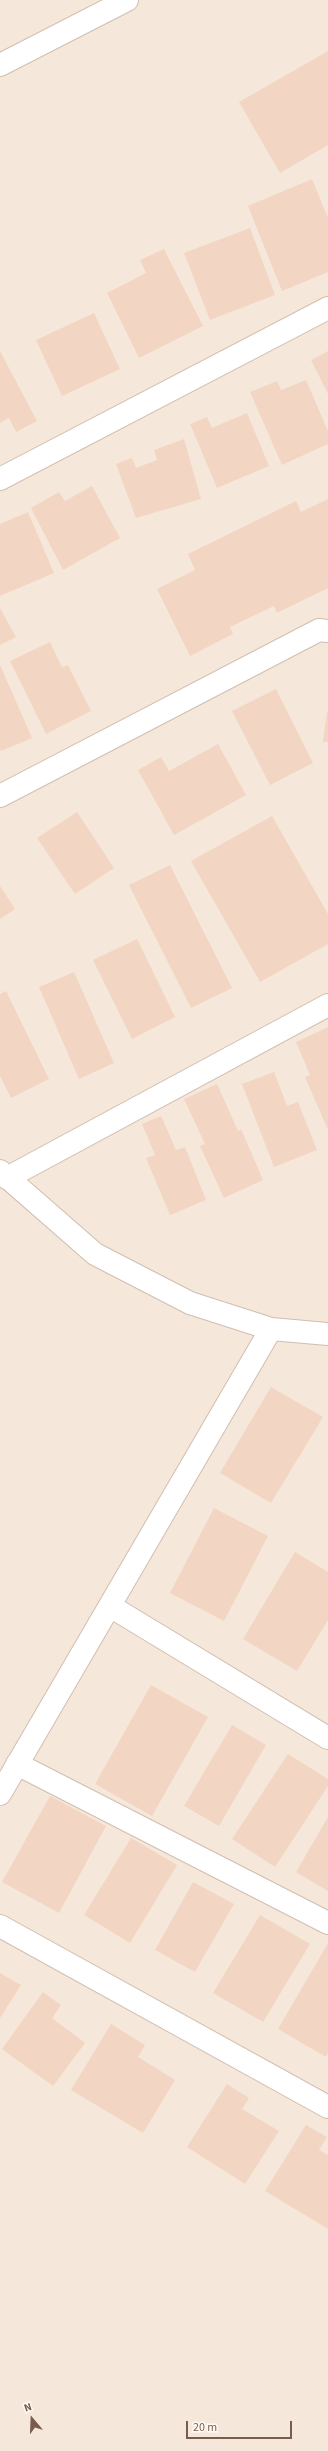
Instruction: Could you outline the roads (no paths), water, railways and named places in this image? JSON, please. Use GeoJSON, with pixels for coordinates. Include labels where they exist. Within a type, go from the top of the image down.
{"type":"FeatureCollection","features":[{"type":"Feature","properties":{"kind":"street"},"geometry":{"type":"LineString","coordinates":[[0,66],[127,0]]}},
{"type":"Feature","properties":{"kind":"street"},"geometry":{"type":"LineString","coordinates":[[0,479],[328,308]]}},
{"type":"Feature","properties":{"kind":"street"},"geometry":{"type":"LineString","coordinates":[[0,796],[319,630],[328,631]]}},
{"type":"Feature","properties":{"kind":"street"},"geometry":{"type":"LineString","coordinates":[[328,1005],[4,1175],[95,1254],[190,1303],[271,1329],[328,1334]]}},
{"type":"Feature","properties":{"kind":"street"},"geometry":{"type":"LineString","coordinates":[[0,1794],[271,1329]]}},
{"type":"Feature","properties":{"kind":"street"},"geometry":{"type":"LineString","coordinates":[[110,1606],[328,1738]]}},
{"type":"Feature","properties":{"kind":"street"},"geometry":{"type":"LineString","coordinates":[[17,1764],[328,1923]]}},
{"type":"Feature","properties":{"kind":"street"},"geometry":{"type":"LineString","coordinates":[[0,1926],[328,2107]]}}]}
